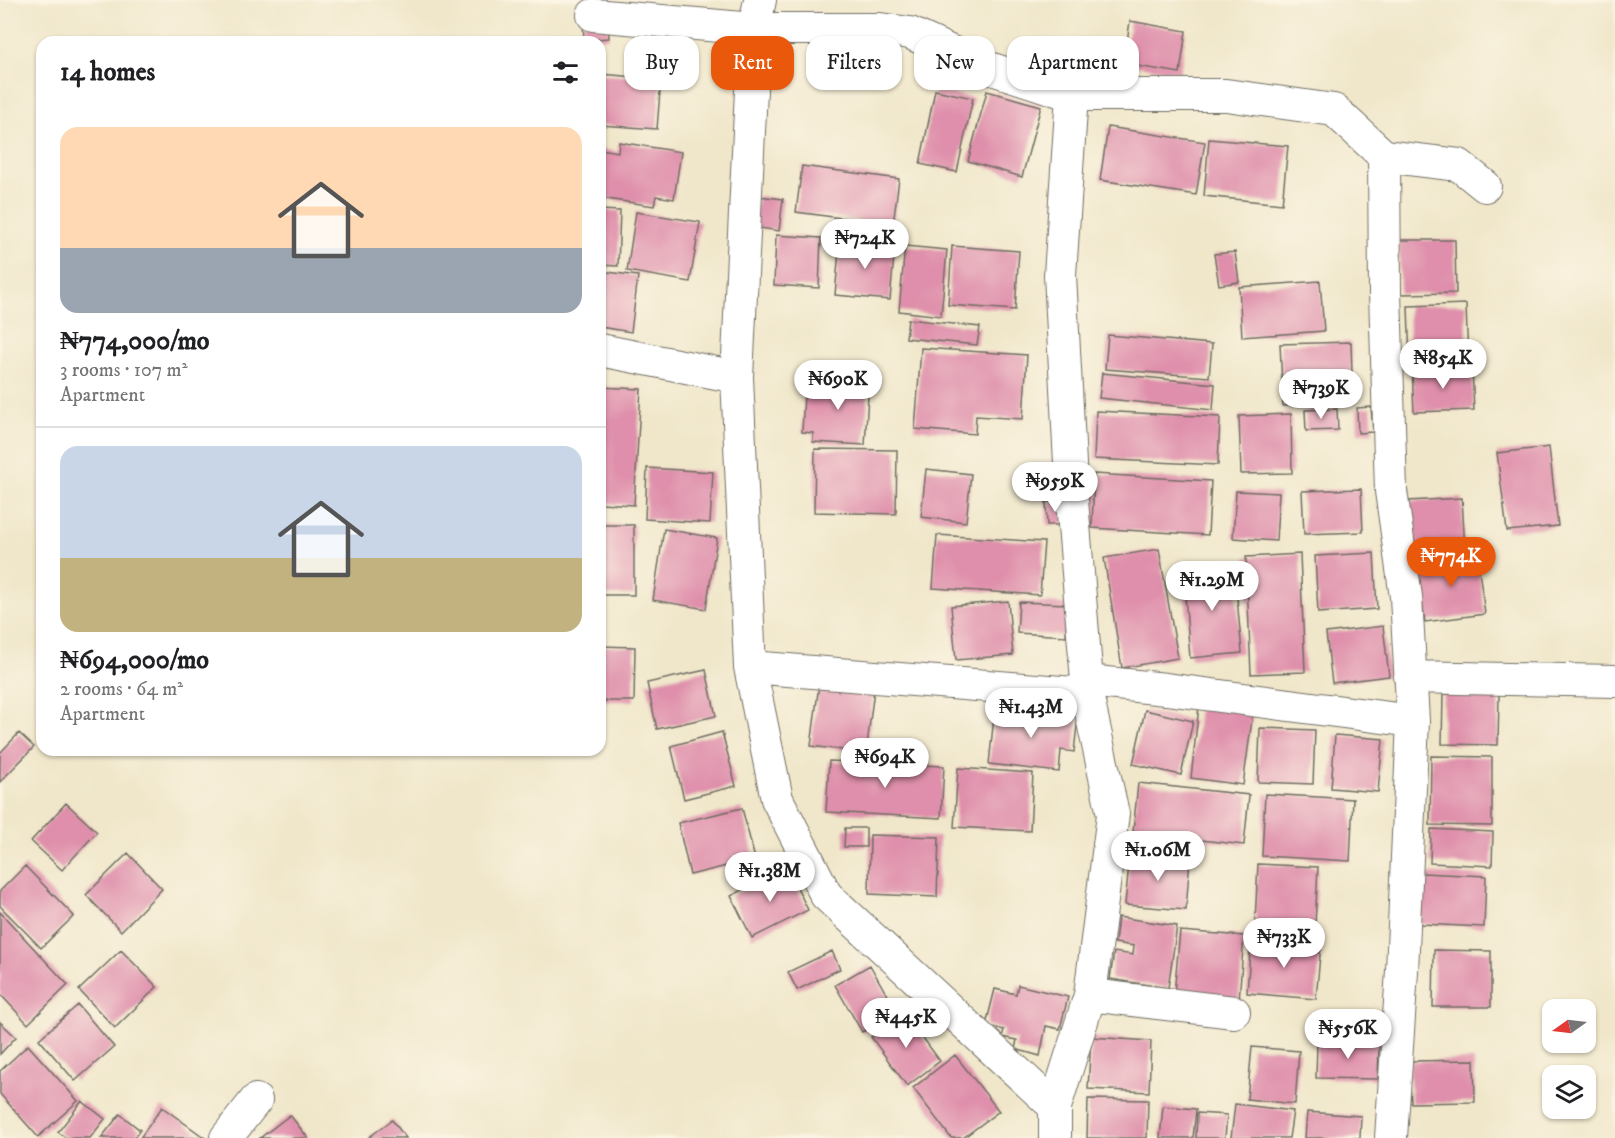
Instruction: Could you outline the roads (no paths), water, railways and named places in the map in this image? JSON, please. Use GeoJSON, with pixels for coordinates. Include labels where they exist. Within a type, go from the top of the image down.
{"type":"FeatureCollection","features":[{"type":"Feature","properties":{"kind":"street"},"geometry":{"type":"LineString","coordinates":[[757,14],[737,377],[750,667],[777,799],[826,895],[1054,1107]]}},
{"type":"Feature","properties":{"kind":"street"},"geometry":{"type":"LineString","coordinates":[[593,15],[757,14],[880,29],[910,33],[980,65],[1072,95],[1226,94],[1334,110],[1384,156],[1459,165],[1485,186]]}},
{"type":"Feature","properties":{"kind":"street"},"geometry":{"type":"LineString","coordinates":[[1054,1138],[1054,1107],[1090,995],[1113,814],[1087,688],[1072,501],[1060,275],[1072,95]]}},
{"type":"Feature","properties":{"kind":"street"},"geometry":{"type":"LineString","coordinates":[[1384,156],[1385,292],[1391,491],[1406,597],[1413,721],[1403,960],[1391,1138]]}},
{"type":"Feature","properties":{"kind":"street"},"geometry":{"type":"LineString","coordinates":[[606,351],[737,377]]}},
{"type":"Feature","properties":{"kind":"street"},"geometry":{"type":"LineString","coordinates":[[750,667],[1087,688],[1166,689],[1413,721]]}},
{"type":"Feature","properties":{"kind":"street"},"geometry":{"type":"LineString","coordinates":[[1410,677],[1615,681]]}},
{"type":"Feature","properties":{"kind":"street"},"geometry":{"type":"LineString","coordinates":[[1090,995],[1234,1012]]}},
{"type":"Feature","properties":{"kind":"street"},"geometry":{"type":"LineString","coordinates":[[226,1138],[256,1100]]}}]}
